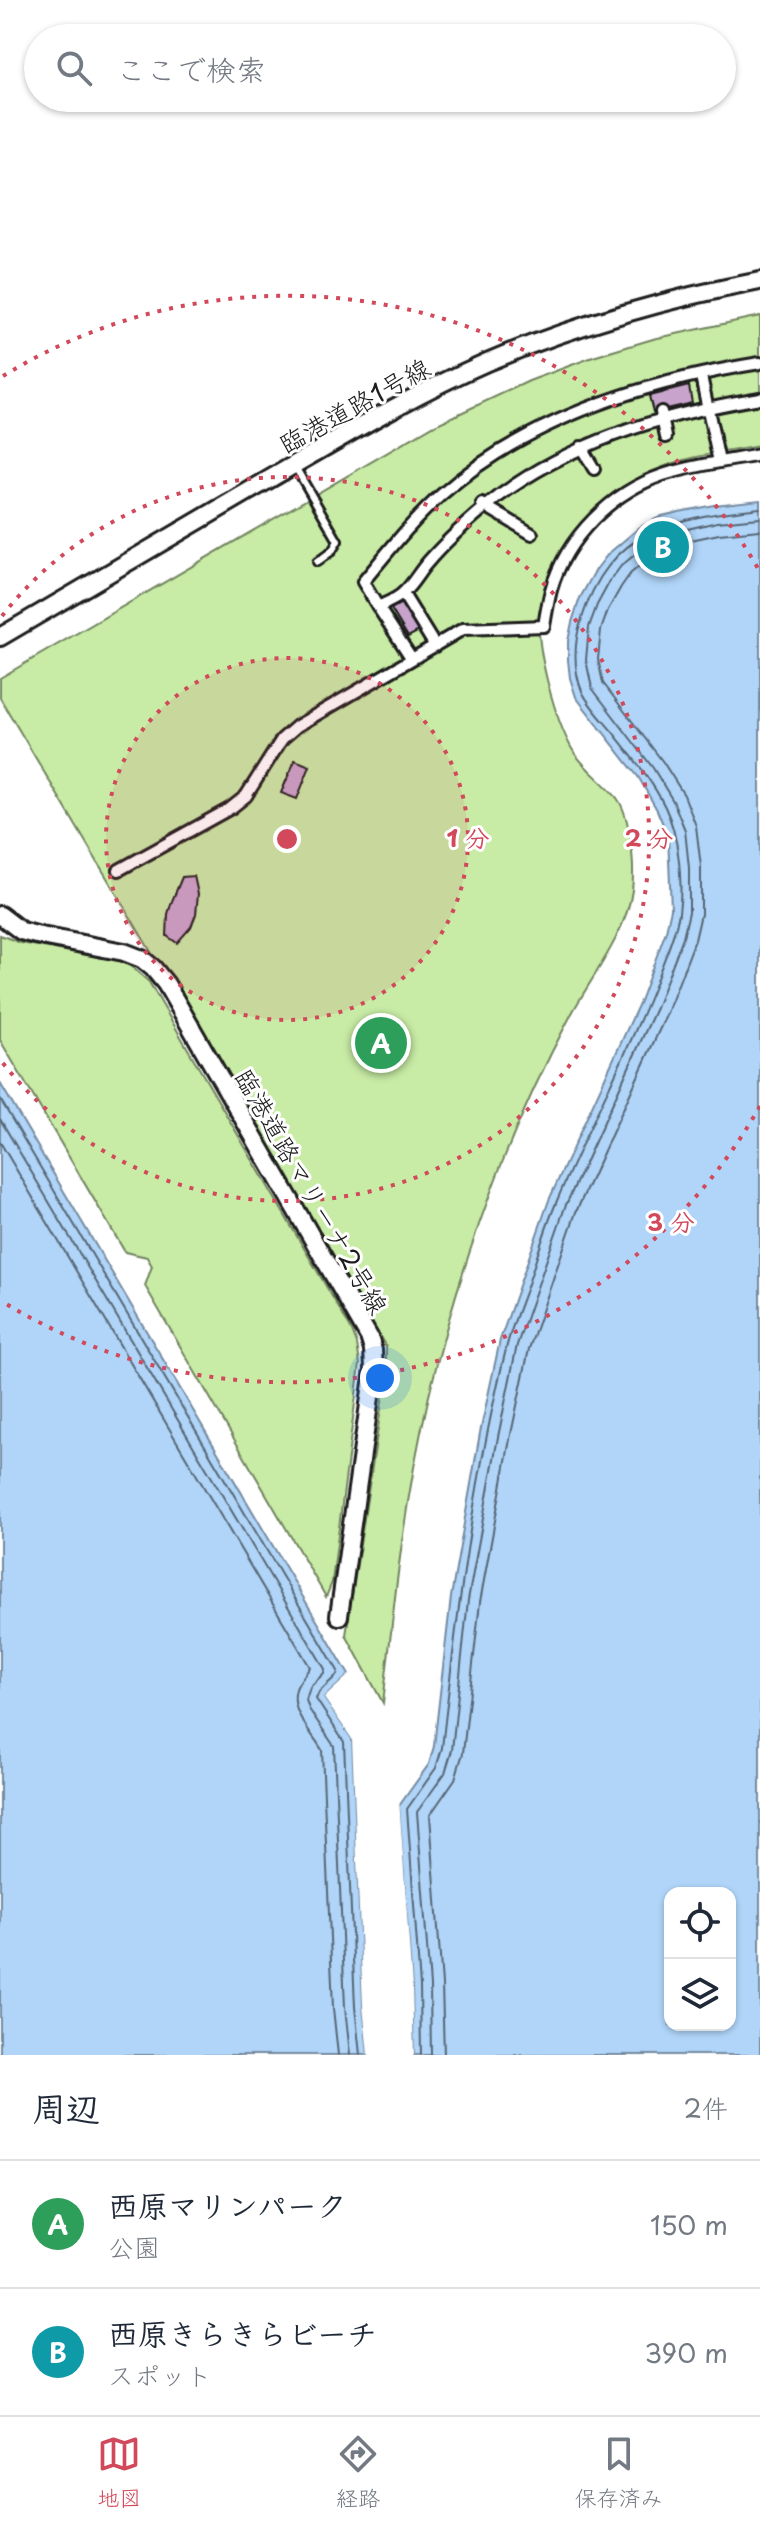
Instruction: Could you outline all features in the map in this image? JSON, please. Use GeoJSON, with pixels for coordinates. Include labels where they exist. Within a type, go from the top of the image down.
{"type":"FeatureCollection","features":[{"type":"Feature","properties":{"kind":"street","name":"臨港道路1号線"},"geometry":{"type":"LineString","coordinates":[[0,637],[294,465],[438,386],[535,343],[590,323],[666,301],[760,281]]}},
{"type":"Feature","properties":{"kind":"street"},"geometry":{"type":"LineString","coordinates":[[412,659],[363,582],[440,496],[486,459],[567,415],[618,398],[760,363]]}},
{"type":"Feature","properties":{"kind":"street"},"geometry":{"type":"LineString","coordinates":[[701,376],[719,462]]}},
{"type":"Feature","properties":{"kind":"street"},"geometry":{"type":"LineString","coordinates":[[378,607],[403,594],[482,505],[546,461],[616,431],[662,416],[708,409],[756,396]]}},
{"type":"Feature","properties":{"kind":"street"},"geometry":{"type":"LineString","coordinates":[[662,416],[666,437]]}},
{"type":"Feature","properties":{"kind":"street"},"geometry":{"type":"LineString","coordinates":[[581,447],[594,469]]}},
{"type":"Feature","properties":{"kind":"street"},"geometry":{"type":"LineString","coordinates":[[119,870],[231,808],[246,796],[282,739],[297,726],[463,629],[544,626],[551,588],[561,565],[577,539],[616,498],[639,484],[674,472],[760,455]]}},
{"type":"Feature","properties":{"kind":"street"},"geometry":{"type":"LineString","coordinates":[[482,505],[532,534]]}},
{"type":"Feature","properties":{"kind":"street"},"geometry":{"type":"LineString","coordinates":[[403,594],[435,646]]}},
{"type":"Feature","properties":{"kind":"street","name":"臨港道路マリーナ2号線"},"geometry":{"type":"LineString","coordinates":[[0,915],[21,931],[124,952],[142,959],[153,968],[166,984],[369,1337],[374,1369],[339,1616]]}},
{"type":"Feature","properties":{"kind":"lane"},"geometry":{"type":"LineString","coordinates":[[294,465],[338,541],[332,551],[317,562]]}},
{"type":"Feature","properties":{"kind":"green space"},"geometry":{"type":"Polygon","coordinates":[[[760,316],[760,446],[679,462],[653,471],[618,491],[576,533],[555,568],[541,604],[540,646],[553,703],[572,749],[622,806],[631,842],[632,890],[616,938],[561,1034],[516,1129],[483,1214],[452,1308],[427,1404],[408,1501],[383,1703],[346,1635],[386,1376],[386,1347],[0,698],[0,678],[433,426],[529,381],[593,357],[653,339],[760,316]]]}},
{"type":"Feature","properties":{"kind":"green space"},"geometry":{"type":"Polygon","coordinates":[[[0,935],[21,943],[120,961],[131,966],[149,982],[351,1329],[360,1364],[332,1582],[326,1597],[145,1286],[152,1266],[147,1257],[125,1252],[0,1040],[0,935]]]}},
{"type":"Feature","properties":{"kind":"water"},"geometry":{"type":"Polygon","coordinates":[[[760,500],[760,2055],[414,2055],[399,1806],[429,1764],[434,1746],[451,1597],[500,1340],[549,1200],[640,1001],[671,909],[668,836],[639,778],[576,697],[570,678],[568,641],[580,598],[595,571],[608,554],[640,527],[662,516],[714,505],[760,500]]]}},
{"type":"Feature","properties":{"kind":"water"},"geometry":{"type":"Polygon","coordinates":[[[0,1083],[349,1675],[324,1698],[352,1739],[363,2006],[368,2055],[0,2055],[0,1083]]]}},
{"type":"Feature","properties":{"kind":"pier"},"geometry":{"type":"Polygon","coordinates":[[[349,1675],[352,1677],[329,1699],[356,1738],[367,2006],[372,2055],[368,2055],[363,2006],[352,1739],[324,1698],[349,1675]]]}},
{"type":"Feature","properties":{"kind":"pier"},"geometry":{"type":"Polygon","coordinates":[[[399,1799],[414,2055],[410,2055],[395,1806],[399,1799]]]}},
{"type":"Feature","properties":{"kind":"building"},"geometry":{"type":"Polygon","coordinates":[[[689,386],[692,403],[653,412],[649,396],[689,386]]]}},
{"type":"Feature","properties":{"kind":"building"},"geometry":{"type":"Polygon","coordinates":[[[403,601],[421,630],[408,637],[391,609],[403,601]]]}},
{"type":"Feature","properties":{"kind":"building"},"geometry":{"type":"Polygon","coordinates":[[[295,760],[310,766],[297,799],[281,793],[295,760]]]}},
{"type":"Feature","properties":{"kind":"building"},"geometry":{"type":"Polygon","coordinates":[[[194,876],[198,894],[196,914],[191,927],[177,943],[167,936],[168,914],[182,877],[194,876]]]}},
{"type":"Feature","properties":{"kind":"place","name":"西原きらきらビーチ"},"geometry":{"type":"Point","coordinates":[663,547]}},
{"type":"Feature","properties":{"kind":"place","name":"西原マリンパーク"},"geometry":{"type":"Point","coordinates":[381,1043]}}]}
